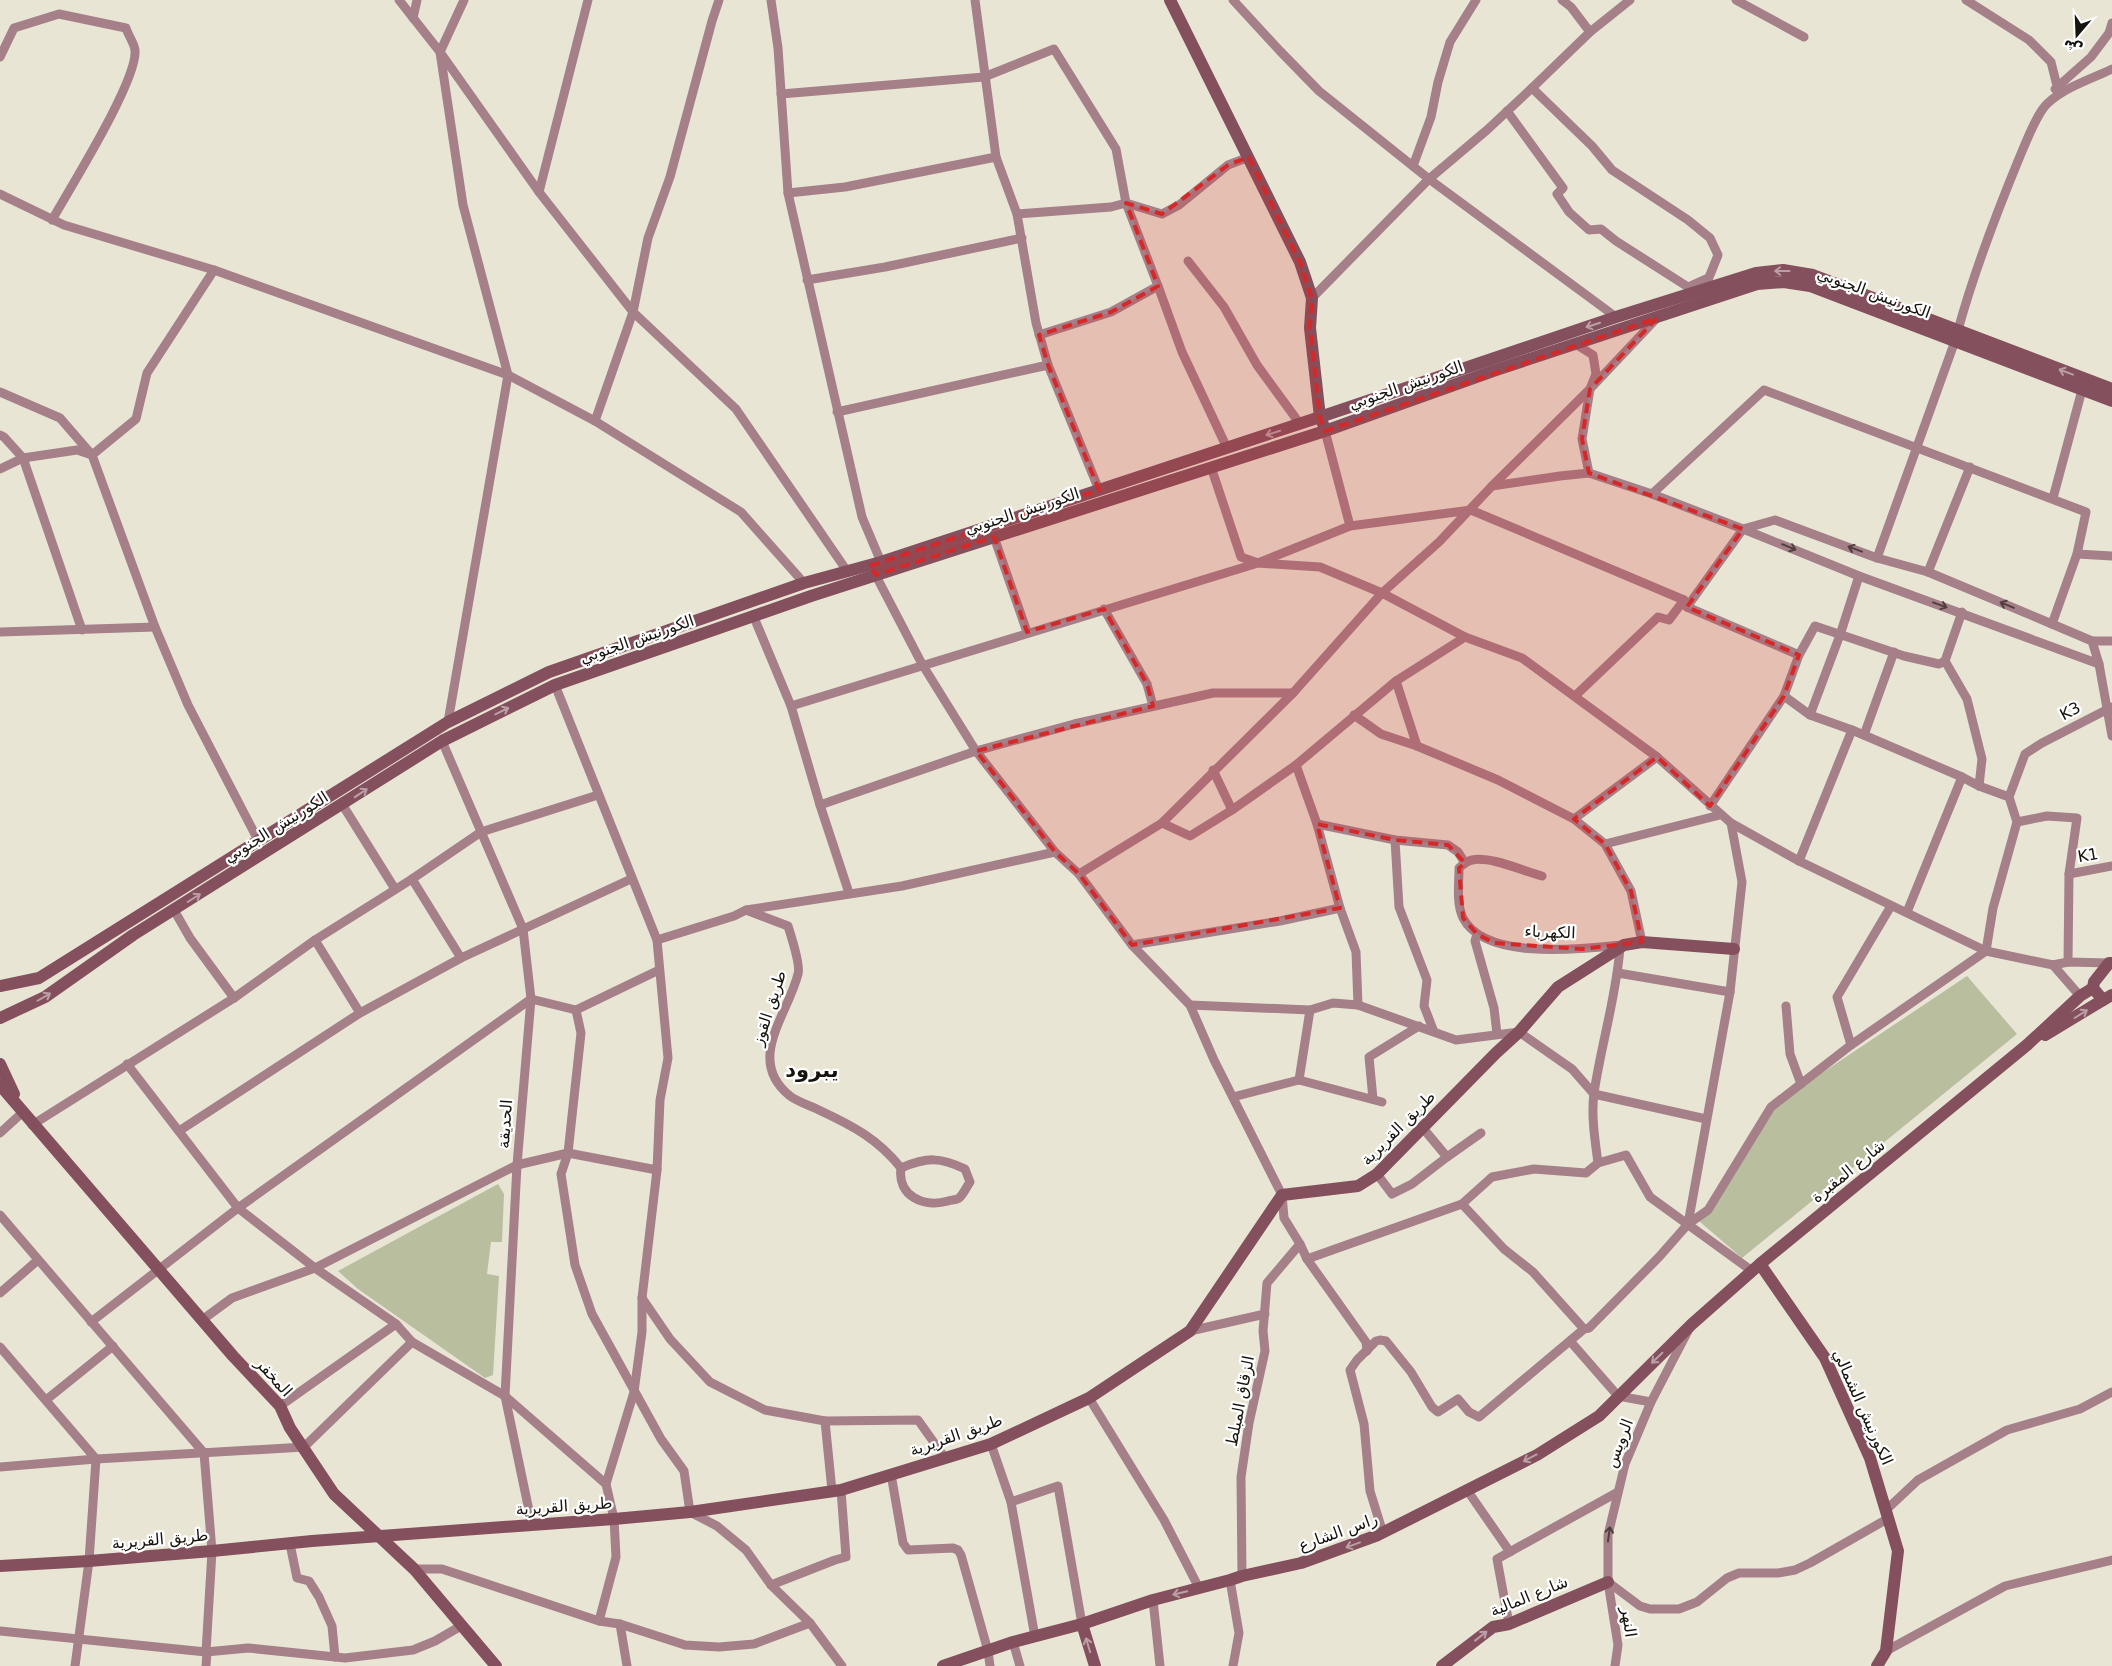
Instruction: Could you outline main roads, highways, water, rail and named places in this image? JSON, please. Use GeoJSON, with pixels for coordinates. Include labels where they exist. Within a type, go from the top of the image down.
{"type":"FeatureCollection","features":[{"type":"Feature","properties":{"kind":"district","name":"يبرود"},"geometry":{"type":"Point","coordinates":[812,1070]}}]}
